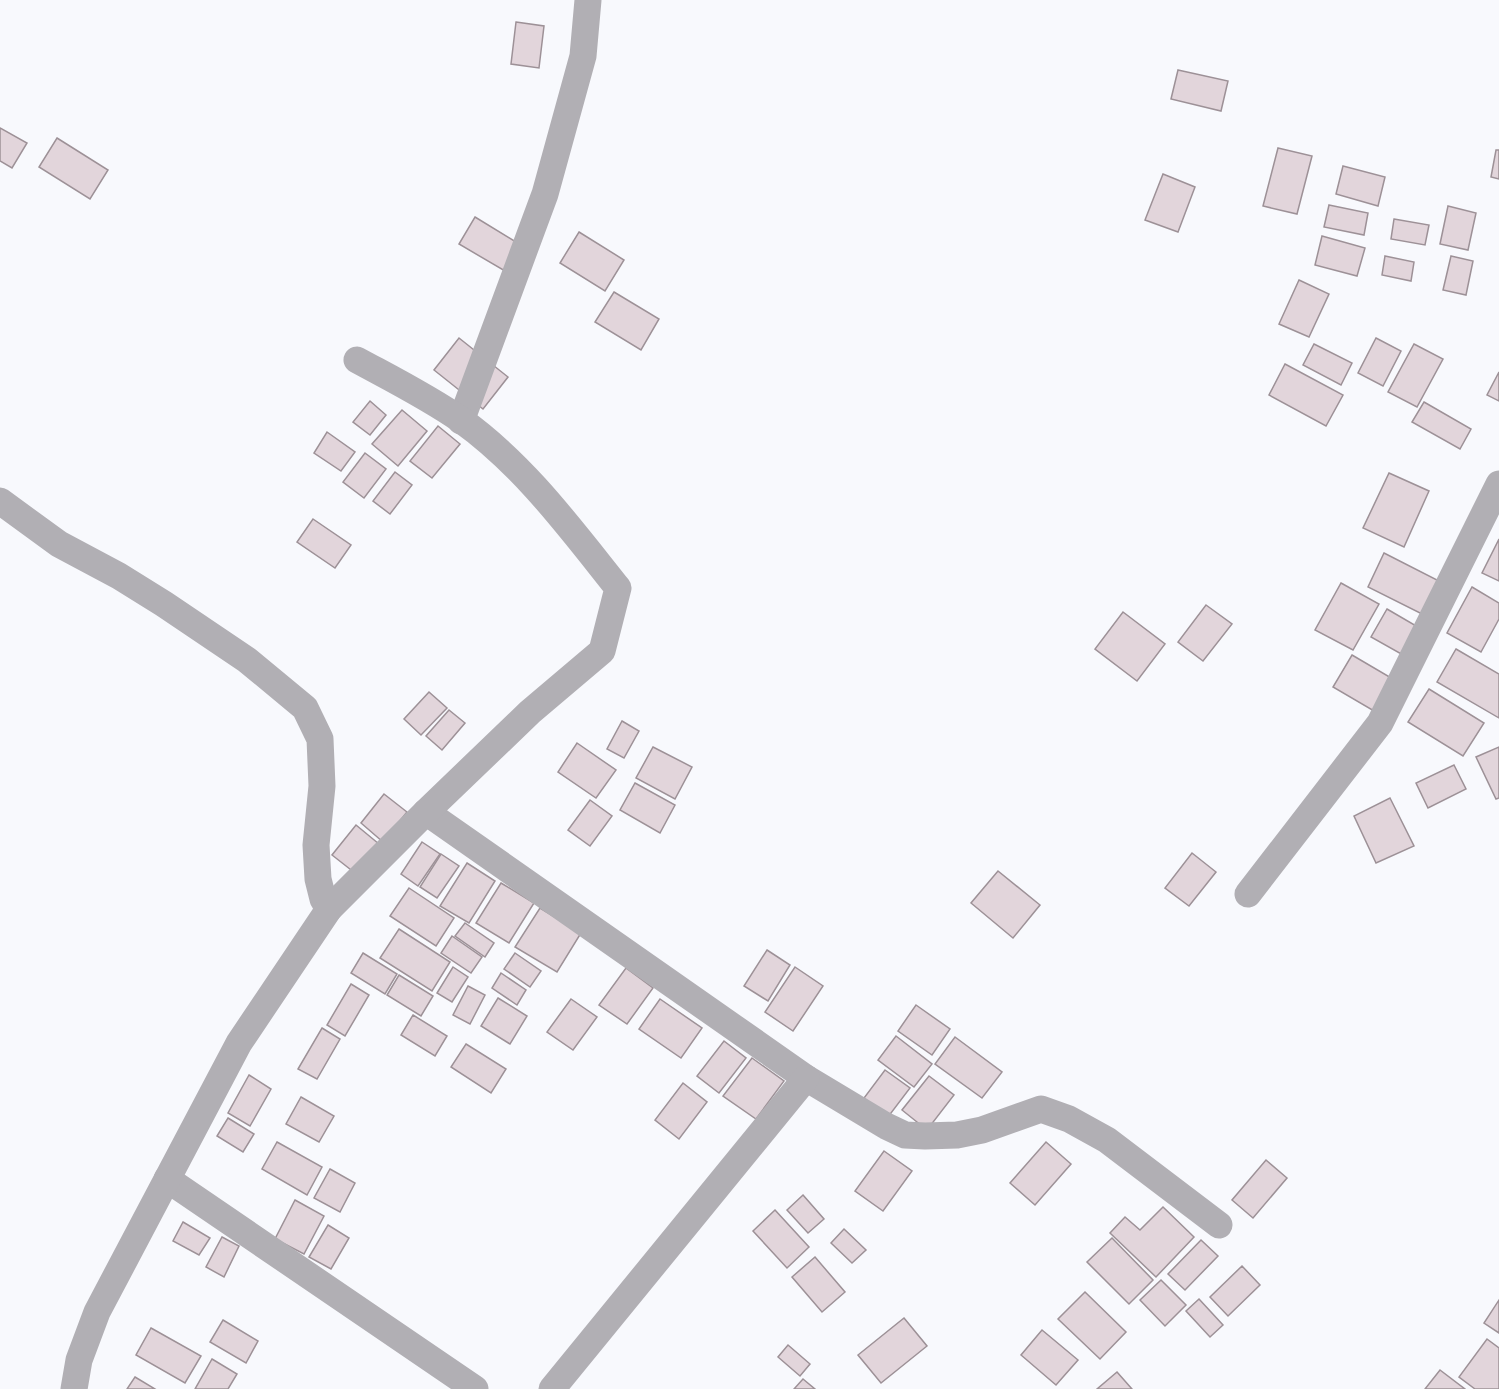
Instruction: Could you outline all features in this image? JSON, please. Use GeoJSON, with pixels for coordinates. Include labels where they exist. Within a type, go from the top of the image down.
{"type":"FeatureCollection","features":[{"type":"Feature","properties":{"kind":"street"},"geometry":{"type":"LineString","coordinates":[[461,421],[545,194],[583,56],[588,0]]}},
{"type":"Feature","properties":{"kind":"street"},"geometry":{"type":"LineString","coordinates":[[74,1389],[79,1360],[97,1312],[239,1042],[329,909],[530,712],[602,651],[618,588],[544,495],[503,455],[461,421],[417,393],[357,360]]}},
{"type":"Feature","properties":{"kind":"street"},"geometry":{"type":"LineString","coordinates":[[1248,894],[1380,723],[1499,484]]}},
{"type":"Feature","properties":{"kind":"street"},"geometry":{"type":"LineString","coordinates":[[0,501],[59,544],[119,576],[247,660],[305,708],[320,738],[322,786],[316,845],[318,879],[323,899],[329,909]]}},
{"type":"Feature","properties":{"kind":"street"},"geometry":{"type":"LineString","coordinates":[[426,812],[806,1078],[886,1126],[905,1135],[925,1137],[957,1135],[982,1130],[1041,1109],[1069,1119],[1107,1140],[1219,1225]]}},
{"type":"Feature","properties":{"kind":"street"},"geometry":{"type":"LineString","coordinates":[[552,1389],[806,1078]]}},
{"type":"Feature","properties":{"kind":"street"},"geometry":{"type":"LineString","coordinates":[[167,1179],[475,1389]]}},
{"type":"Feature","properties":{"kind":"building"},"geometry":{"type":"Polygon","coordinates":[[[516,22],[544,26],[539,68],[511,64],[516,22]]]}},
{"type":"Feature","properties":{"kind":"building"},"geometry":{"type":"Polygon","coordinates":[[[1178,70],[1228,81],[1221,111],[1171,99],[1178,70]]]}},
{"type":"Feature","properties":{"kind":"building"},"geometry":{"type":"Polygon","coordinates":[[[0,128],[27,143],[12,168],[0,161],[0,128]]]}},
{"type":"Feature","properties":{"kind":"building"},"geometry":{"type":"Polygon","coordinates":[[[57,138],[108,170],[90,199],[39,167],[57,138]]]}},
{"type":"Feature","properties":{"kind":"building"},"geometry":{"type":"Polygon","coordinates":[[[1278,148],[1312,156],[1297,214],[1263,206],[1278,148]]]}},
{"type":"Feature","properties":{"kind":"building"},"geometry":{"type":"Polygon","coordinates":[[[1496,150],[1499,150],[1499,179],[1491,177],[1496,150]]]}},
{"type":"Feature","properties":{"kind":"building"},"geometry":{"type":"Polygon","coordinates":[[[1343,166],[1385,177],[1378,206],[1336,194],[1343,166]]]}},
{"type":"Feature","properties":{"kind":"building"},"geometry":{"type":"Polygon","coordinates":[[[1163,174],[1195,187],[1178,232],[1145,220],[1163,174]]]}},
{"type":"Feature","properties":{"kind":"building"},"geometry":{"type":"Polygon","coordinates":[[[1329,205],[1368,213],[1364,235],[1324,227],[1329,205]]]}},
{"type":"Feature","properties":{"kind":"building"},"geometry":{"type":"Polygon","coordinates":[[[1448,206],[1476,213],[1468,250],[1440,244],[1448,206]]]}},
{"type":"Feature","properties":{"kind":"building"},"geometry":{"type":"Polygon","coordinates":[[[475,217],[521,245],[505,271],[459,244],[475,217]]]}},
{"type":"Feature","properties":{"kind":"building"},"geometry":{"type":"Polygon","coordinates":[[[1394,219],[1429,225],[1425,245],[1391,239],[1394,219]]]}},
{"type":"Feature","properties":{"kind":"building"},"geometry":{"type":"Polygon","coordinates":[[[579,232],[624,260],[605,291],[560,263],[579,232]]]}},
{"type":"Feature","properties":{"kind":"building"},"geometry":{"type":"Polygon","coordinates":[[[1322,236],[1365,248],[1357,276],[1315,265],[1322,236]]]}},
{"type":"Feature","properties":{"kind":"building"},"geometry":{"type":"Polygon","coordinates":[[[1385,256],[1414,262],[1411,281],[1382,275],[1385,256]]]}},
{"type":"Feature","properties":{"kind":"building"},"geometry":{"type":"Polygon","coordinates":[[[1451,256],[1473,261],[1466,295],[1443,290],[1451,256]]]}},
{"type":"Feature","properties":{"kind":"building"},"geometry":{"type":"Polygon","coordinates":[[[1299,280],[1329,294],[1309,337],[1279,324],[1299,280]]]}},
{"type":"Feature","properties":{"kind":"building"},"geometry":{"type":"Polygon","coordinates":[[[614,292],[659,319],[641,350],[595,322],[614,292]]]}},
{"type":"Feature","properties":{"kind":"building"},"geometry":{"type":"Polygon","coordinates":[[[459,338],[508,377],[483,409],[434,370],[459,338]]]}},
{"type":"Feature","properties":{"kind":"building"},"geometry":{"type":"Polygon","coordinates":[[[1376,338],[1401,351],[1383,386],[1358,373],[1376,338]]]}},
{"type":"Feature","properties":{"kind":"building"},"geometry":{"type":"Polygon","coordinates":[[[1314,344],[1352,363],[1341,385],[1303,365],[1314,344]]]}},
{"type":"Feature","properties":{"kind":"building"},"geometry":{"type":"Polygon","coordinates":[[[1414,344],[1443,359],[1417,407],[1388,392],[1414,344]]]}},
{"type":"Feature","properties":{"kind":"building"},"geometry":{"type":"Polygon","coordinates":[[[1285,364],[1343,395],[1326,426],[1269,395],[1285,364]]]}},
{"type":"Feature","properties":{"kind":"building"},"geometry":{"type":"Polygon","coordinates":[[[1499,372],[1499,401],[1487,395],[1499,372]]]}},
{"type":"Feature","properties":{"kind":"building"},"geometry":{"type":"Polygon","coordinates":[[[370,401],[386,415],[370,435],[353,422],[370,401]]]}},
{"type":"Feature","properties":{"kind":"building"},"geometry":{"type":"Polygon","coordinates":[[[1424,402],[1471,429],[1460,449],[1412,422],[1424,402]]]}},
{"type":"Feature","properties":{"kind":"building"},"geometry":{"type":"Polygon","coordinates":[[[402,410],[427,431],[398,466],[372,444],[402,410]]]}},
{"type":"Feature","properties":{"kind":"building"},"geometry":{"type":"Polygon","coordinates":[[[438,426],[460,444],[432,478],[410,461],[438,426]]]}},
{"type":"Feature","properties":{"kind":"building"},"geometry":{"type":"Polygon","coordinates":[[[327,432],[355,452],[341,471],[314,453],[327,432]]]}},
{"type":"Feature","properties":{"kind":"building"},"geometry":{"type":"Polygon","coordinates":[[[365,453],[386,469],[364,498],[343,482],[365,453]]]}},
{"type":"Feature","properties":{"kind":"building"},"geometry":{"type":"Polygon","coordinates":[[[395,472],[412,485],[390,514],[373,501],[395,472]]]}},
{"type":"Feature","properties":{"kind":"building"},"geometry":{"type":"Polygon","coordinates":[[[1389,473],[1429,491],[1404,547],[1363,528],[1389,473]]]}},
{"type":"Feature","properties":{"kind":"building"},"geometry":{"type":"Polygon","coordinates":[[[313,519],[351,545],[335,568],[297,542],[313,519]]]}},
{"type":"Feature","properties":{"kind":"building"},"geometry":{"type":"Polygon","coordinates":[[[1499,539],[1499,581],[1482,573],[1499,539]]]}},
{"type":"Feature","properties":{"kind":"building"},"geometry":{"type":"Polygon","coordinates":[[[1384,553],[1441,582],[1424,615],[1368,587],[1384,553]]]}},
{"type":"Feature","properties":{"kind":"building"},"geometry":{"type":"Polygon","coordinates":[[[1341,583],[1379,604],[1353,650],[1315,630],[1341,583]]]}},
{"type":"Feature","properties":{"kind":"building"},"geometry":{"type":"Polygon","coordinates":[[[1472,587],[1499,603],[1499,619],[1481,652],[1447,633],[1472,587]]]}},
{"type":"Feature","properties":{"kind":"building"},"geometry":{"type":"Polygon","coordinates":[[[1206,605],[1232,624],[1203,661],[1178,642],[1206,605]]]}},
{"type":"Feature","properties":{"kind":"building"},"geometry":{"type":"Polygon","coordinates":[[[1387,609],[1418,627],[1403,655],[1371,637],[1387,609]]]}},
{"type":"Feature","properties":{"kind":"building"},"geometry":{"type":"Polygon","coordinates":[[[1123,612],[1165,644],[1137,681],[1095,649],[1123,612]]]}},
{"type":"Feature","properties":{"kind":"building"},"geometry":{"type":"Polygon","coordinates":[[[1456,649],[1499,674],[1499,718],[1437,682],[1456,649]]]}},
{"type":"Feature","properties":{"kind":"building"},"geometry":{"type":"Polygon","coordinates":[[[1352,655],[1393,679],[1374,711],[1333,687],[1352,655]]]}},
{"type":"Feature","properties":{"kind":"building"},"geometry":{"type":"Polygon","coordinates":[[[1429,689],[1484,723],[1463,756],[1408,722],[1429,689]]]}},
{"type":"Feature","properties":{"kind":"building"},"geometry":{"type":"Polygon","coordinates":[[[429,692],[447,708],[421,735],[404,719],[429,692]]]}},
{"type":"Feature","properties":{"kind":"building"},"geometry":{"type":"Polygon","coordinates":[[[449,710],[465,723],[442,750],[426,736],[449,710]]]}},
{"type":"Feature","properties":{"kind":"building"},"geometry":{"type":"Polygon","coordinates":[[[622,721],[639,731],[624,758],[607,749],[622,721]]]}},
{"type":"Feature","properties":{"kind":"building"},"geometry":{"type":"Polygon","coordinates":[[[577,743],[616,770],[596,798],[558,772],[577,743]]]}},
{"type":"Feature","properties":{"kind":"building"},"geometry":{"type":"Polygon","coordinates":[[[653,747],[692,767],[675,799],[636,778],[653,747]]]}},
{"type":"Feature","properties":{"kind":"building"},"geometry":{"type":"Polygon","coordinates":[[[1499,747],[1499,798],[1496,799],[1476,757],[1499,747]]]}},
{"type":"Feature","properties":{"kind":"building"},"geometry":{"type":"Polygon","coordinates":[[[1454,765],[1466,789],[1428,808],[1416,783],[1454,765]]]}},
{"type":"Feature","properties":{"kind":"building"},"geometry":{"type":"Polygon","coordinates":[[[635,783],[675,805],[660,833],[620,810],[635,783]]]}},
{"type":"Feature","properties":{"kind":"building"},"geometry":{"type":"Polygon","coordinates":[[[384,794],[407,812],[383,842],[361,823],[384,794]]]}},
{"type":"Feature","properties":{"kind":"building"},"geometry":{"type":"Polygon","coordinates":[[[1390,798],[1414,846],[1376,863],[1354,816],[1390,798]]]}},
{"type":"Feature","properties":{"kind":"building"},"geometry":{"type":"Polygon","coordinates":[[[590,800],[612,816],[590,846],[568,830],[590,800]]]}},
{"type":"Feature","properties":{"kind":"building"},"geometry":{"type":"Polygon","coordinates":[[[356,825],[379,844],[355,873],[332,855],[356,825]]]}},
{"type":"Feature","properties":{"kind":"building"},"geometry":{"type":"Polygon","coordinates":[[[422,842],[440,854],[418,886],[401,874],[422,842]]]}},
{"type":"Feature","properties":{"kind":"building"},"geometry":{"type":"Polygon","coordinates":[[[1192,853],[1216,872],[1189,906],[1165,888],[1192,853]]]}},
{"type":"Feature","properties":{"kind":"building"},"geometry":{"type":"Polygon","coordinates":[[[441,854],[459,866],[437,898],[420,887],[441,854]]]}},
{"type":"Feature","properties":{"kind":"building"},"geometry":{"type":"Polygon","coordinates":[[[467,863],[495,881],[469,923],[440,906],[467,863]]]}},
{"type":"Feature","properties":{"kind":"building"},"geometry":{"type":"Polygon","coordinates":[[[998,871],[1040,905],[1013,938],[971,903],[998,871]]]}},
{"type":"Feature","properties":{"kind":"building"},"geometry":{"type":"Polygon","coordinates":[[[501,883],[534,903],[509,943],[476,923],[501,883]]]}},
{"type":"Feature","properties":{"kind":"building"},"geometry":{"type":"Polygon","coordinates":[[[409,888],[454,918],[436,946],[390,916],[409,888]]]}},
{"type":"Feature","properties":{"kind":"building"},"geometry":{"type":"Polygon","coordinates":[[[540,908],[581,933],[557,972],[515,947],[540,908]]]}},
{"type":"Feature","properties":{"kind":"building"},"geometry":{"type":"Polygon","coordinates":[[[465,923],[494,943],[485,957],[455,936],[465,923]]]}},
{"type":"Feature","properties":{"kind":"building"},"geometry":{"type":"Polygon","coordinates":[[[399,929],[450,962],[432,991],[380,958],[399,929]]]}},
{"type":"Feature","properties":{"kind":"building"},"geometry":{"type":"Polygon","coordinates":[[[452,936],[482,957],[471,973],[441,953],[452,936]]]}},
{"type":"Feature","properties":{"kind":"building"},"geometry":{"type":"Polygon","coordinates":[[[767,950],[790,965],[768,1001],[744,986],[767,950]]]}},
{"type":"Feature","properties":{"kind":"building"},"geometry":{"type":"Polygon","coordinates":[[[363,953],[397,974],[385,994],[351,973],[363,953]]]}},
{"type":"Feature","properties":{"kind":"building"},"geometry":{"type":"Polygon","coordinates":[[[515,953],[541,971],[530,987],[504,969],[515,953]]]}},
{"type":"Feature","properties":{"kind":"building"},"geometry":{"type":"Polygon","coordinates":[[[453,967],[468,977],[452,1002],[437,993],[453,967]]]}},
{"type":"Feature","properties":{"kind":"building"},"geometry":{"type":"Polygon","coordinates":[[[795,967],[823,986],[793,1031],[765,1012],[795,967]]]}},
{"type":"Feature","properties":{"kind":"building"},"geometry":{"type":"Polygon","coordinates":[[[626,968],[653,988],[627,1024],[599,1005],[626,968]]]}},
{"type":"Feature","properties":{"kind":"building"},"geometry":{"type":"Polygon","coordinates":[[[501,973],[526,990],[517,1005],[492,988],[501,973]]]}},
{"type":"Feature","properties":{"kind":"building"},"geometry":{"type":"Polygon","coordinates":[[[399,975],[433,996],[421,1016],[387,995],[399,975]]]}},
{"type":"Feature","properties":{"kind":"building"},"geometry":{"type":"Polygon","coordinates":[[[351,984],[369,995],[345,1036],[327,1025],[351,984]]]}},
{"type":"Feature","properties":{"kind":"building"},"geometry":{"type":"Polygon","coordinates":[[[468,986],[485,995],[470,1024],[453,1015],[468,986]]]}},
{"type":"Feature","properties":{"kind":"building"},"geometry":{"type":"Polygon","coordinates":[[[498,998],[527,1016],[510,1044],[481,1026],[498,998]]]}},
{"type":"Feature","properties":{"kind":"building"},"geometry":{"type":"Polygon","coordinates":[[[571,999],[597,1017],[573,1050],[547,1032],[571,999]]]}},
{"type":"Feature","properties":{"kind":"building"},"geometry":{"type":"Polygon","coordinates":[[[660,999],[702,1028],[681,1058],[639,1029],[660,999]]]}},
{"type":"Feature","properties":{"kind":"building"},"geometry":{"type":"Polygon","coordinates":[[[916,1005],[950,1029],[932,1055],[898,1031],[916,1005]]]}},
{"type":"Feature","properties":{"kind":"building"},"geometry":{"type":"Polygon","coordinates":[[[413,1015],[447,1036],[435,1056],[401,1035],[413,1015]]]}},
{"type":"Feature","properties":{"kind":"building"},"geometry":{"type":"Polygon","coordinates":[[[322,1028],[340,1039],[317,1079],[298,1069],[322,1028]]]}},
{"type":"Feature","properties":{"kind":"building"},"geometry":{"type":"Polygon","coordinates":[[[896,1036],[932,1064],[914,1087],[878,1060],[896,1036]]]}},
{"type":"Feature","properties":{"kind":"building"},"geometry":{"type":"Polygon","coordinates":[[[955,1037],[1002,1072],[982,1098],[935,1064],[955,1037]]]}},
{"type":"Feature","properties":{"kind":"building"},"geometry":{"type":"Polygon","coordinates":[[[724,1041],[746,1058],[719,1093],[697,1076],[724,1041]]]}},
{"type":"Feature","properties":{"kind":"building"},"geometry":{"type":"Polygon","coordinates":[[[466,1044],[506,1069],[491,1093],[451,1067],[466,1044]]]}},
{"type":"Feature","properties":{"kind":"building"},"geometry":{"type":"Polygon","coordinates":[[[752,1058],[784,1081],[756,1119],[723,1096],[752,1058]]]}},
{"type":"Feature","properties":{"kind":"building"},"geometry":{"type":"Polygon","coordinates":[[[885,1070],[910,1088],[888,1117],[864,1098],[885,1070]]]}},
{"type":"Feature","properties":{"kind":"building"},"geometry":{"type":"Polygon","coordinates":[[[249,1075],[271,1089],[250,1126],[228,1113],[249,1075]]]}},
{"type":"Feature","properties":{"kind":"building"},"geometry":{"type":"Polygon","coordinates":[[[929,1076],[954,1095],[927,1130],[902,1110],[929,1076]]]}},
{"type":"Feature","properties":{"kind":"building"},"geometry":{"type":"Polygon","coordinates":[[[683,1083],[707,1102],[679,1139],[655,1120],[683,1083]]]}},
{"type":"Feature","properties":{"kind":"building"},"geometry":{"type":"Polygon","coordinates":[[[301,1097],[334,1116],[319,1142],[286,1124],[301,1097]]]}},
{"type":"Feature","properties":{"kind":"building"},"geometry":{"type":"Polygon","coordinates":[[[228,1118],[254,1134],[243,1152],[217,1136],[228,1118]]]}},
{"type":"Feature","properties":{"kind":"building"},"geometry":{"type":"Polygon","coordinates":[[[277,1142],[322,1167],[307,1195],[262,1169],[277,1142]]]}},
{"type":"Feature","properties":{"kind":"building"},"geometry":{"type":"Polygon","coordinates":[[[1046,1142],[1071,1164],[1035,1205],[1010,1183],[1046,1142]]]}},
{"type":"Feature","properties":{"kind":"building"},"geometry":{"type":"Polygon","coordinates":[[[884,1151],[912,1171],[883,1211],[855,1191],[884,1151]]]}},
{"type":"Feature","properties":{"kind":"building"},"geometry":{"type":"Polygon","coordinates":[[[1266,1160],[1287,1178],[1253,1218],[1232,1200],[1266,1160]]]}},
{"type":"Feature","properties":{"kind":"building"},"geometry":{"type":"Polygon","coordinates":[[[330,1169],[355,1183],[340,1212],[314,1198],[330,1169]]]}},
{"type":"Feature","properties":{"kind":"building"},"geometry":{"type":"Polygon","coordinates":[[[803,1195],[824,1219],[808,1233],[787,1210],[803,1195]]]}},
{"type":"Feature","properties":{"kind":"building"},"geometry":{"type":"Polygon","coordinates":[[[295,1200],[324,1216],[304,1254],[275,1239],[295,1200]]]}},
{"type":"Feature","properties":{"kind":"building"},"geometry":{"type":"Polygon","coordinates":[[[1163,1207],[1194,1237],[1156,1277],[1110,1233],[1125,1217],[1140,1230],[1163,1207]]]}},
{"type":"Feature","properties":{"kind":"building"},"geometry":{"type":"Polygon","coordinates":[[[775,1210],[809,1247],[787,1268],[753,1231],[775,1210]]]}},
{"type":"Feature","properties":{"kind":"building"},"geometry":{"type":"Polygon","coordinates":[[[183,1222],[210,1238],[199,1255],[173,1241],[183,1222]]]}},
{"type":"Feature","properties":{"kind":"building"},"geometry":{"type":"Polygon","coordinates":[[[328,1225],[349,1238],[331,1269],[309,1257],[328,1225]]]}},
{"type":"Feature","properties":{"kind":"building"},"geometry":{"type":"Polygon","coordinates":[[[844,1229],[866,1250],[852,1263],[831,1243],[844,1229]]]}},
{"type":"Feature","properties":{"kind":"building"},"geometry":{"type":"Polygon","coordinates":[[[222,1237],[239,1246],[224,1277],[206,1267],[222,1237]]]}},
{"type":"Feature","properties":{"kind":"building"},"geometry":{"type":"Polygon","coordinates":[[[1112,1238],[1153,1280],[1129,1304],[1087,1262],[1112,1238]]]}},
{"type":"Feature","properties":{"kind":"building"},"geometry":{"type":"Polygon","coordinates":[[[1201,1240],[1218,1256],[1185,1290],[1168,1274],[1201,1240]]]}},
{"type":"Feature","properties":{"kind":"building"},"geometry":{"type":"Polygon","coordinates":[[[815,1257],[845,1292],[822,1312],[792,1277],[815,1257]]]}},
{"type":"Feature","properties":{"kind":"building"},"geometry":{"type":"Polygon","coordinates":[[[1242,1266],[1260,1285],[1228,1316],[1210,1297],[1242,1266]]]}},
{"type":"Feature","properties":{"kind":"building"},"geometry":{"type":"Polygon","coordinates":[[[1161,1280],[1186,1305],[1165,1326],[1140,1300],[1161,1280]]]}},
{"type":"Feature","properties":{"kind":"building"},"geometry":{"type":"Polygon","coordinates":[[[1085,1292],[1126,1332],[1100,1359],[1058,1319],[1085,1292]]]}},
{"type":"Feature","properties":{"kind":"building"},"geometry":{"type":"Polygon","coordinates":[[[1199,1299],[1223,1325],[1210,1337],[1186,1311],[1199,1299]]]}},
{"type":"Feature","properties":{"kind":"building"},"geometry":{"type":"Polygon","coordinates":[[[1499,1300],[1499,1333],[1484,1323],[1499,1300]]]}},
{"type":"Feature","properties":{"kind":"building"},"geometry":{"type":"Polygon","coordinates":[[[904,1318],[927,1346],[881,1383],[858,1355],[904,1318]]]}},
{"type":"Feature","properties":{"kind":"building"},"geometry":{"type":"Polygon","coordinates":[[[223,1320],[258,1341],[246,1363],[210,1342],[223,1320]]]}},
{"type":"Feature","properties":{"kind":"building"},"geometry":{"type":"Polygon","coordinates":[[[151,1328],[201,1356],[185,1383],[136,1355],[151,1328]]]}},
{"type":"Feature","properties":{"kind":"building"},"geometry":{"type":"Polygon","coordinates":[[[1042,1330],[1078,1360],[1056,1385],[1021,1355],[1042,1330]]]}},
{"type":"Feature","properties":{"kind":"building"},"geometry":{"type":"Polygon","coordinates":[[[1487,1339],[1499,1348],[1499,1389],[1475,1389],[1459,1377],[1487,1339]]]}},
{"type":"Feature","properties":{"kind":"building"},"geometry":{"type":"Polygon","coordinates":[[[788,1345],[810,1364],[800,1376],[778,1357],[788,1345]]]}},
{"type":"Feature","properties":{"kind":"building"},"geometry":{"type":"Polygon","coordinates":[[[212,1359],[237,1374],[228,1389],[195,1389],[212,1359]]]}},
{"type":"Feature","properties":{"kind":"building"},"geometry":{"type":"Polygon","coordinates":[[[1440,1370],[1465,1389],[1425,1389],[1440,1370]]]}},
{"type":"Feature","properties":{"kind":"building"},"geometry":{"type":"Polygon","coordinates":[[[1117,1372],[1132,1389],[1097,1389],[1117,1372]]]}},
{"type":"Feature","properties":{"kind":"building"},"geometry":{"type":"Polygon","coordinates":[[[135,1377],[155,1389],[127,1389],[135,1377]]]}},
{"type":"Feature","properties":{"kind":"building"},"geometry":{"type":"Polygon","coordinates":[[[803,1379],[815,1389],[794,1389],[803,1379]]]}}]}
